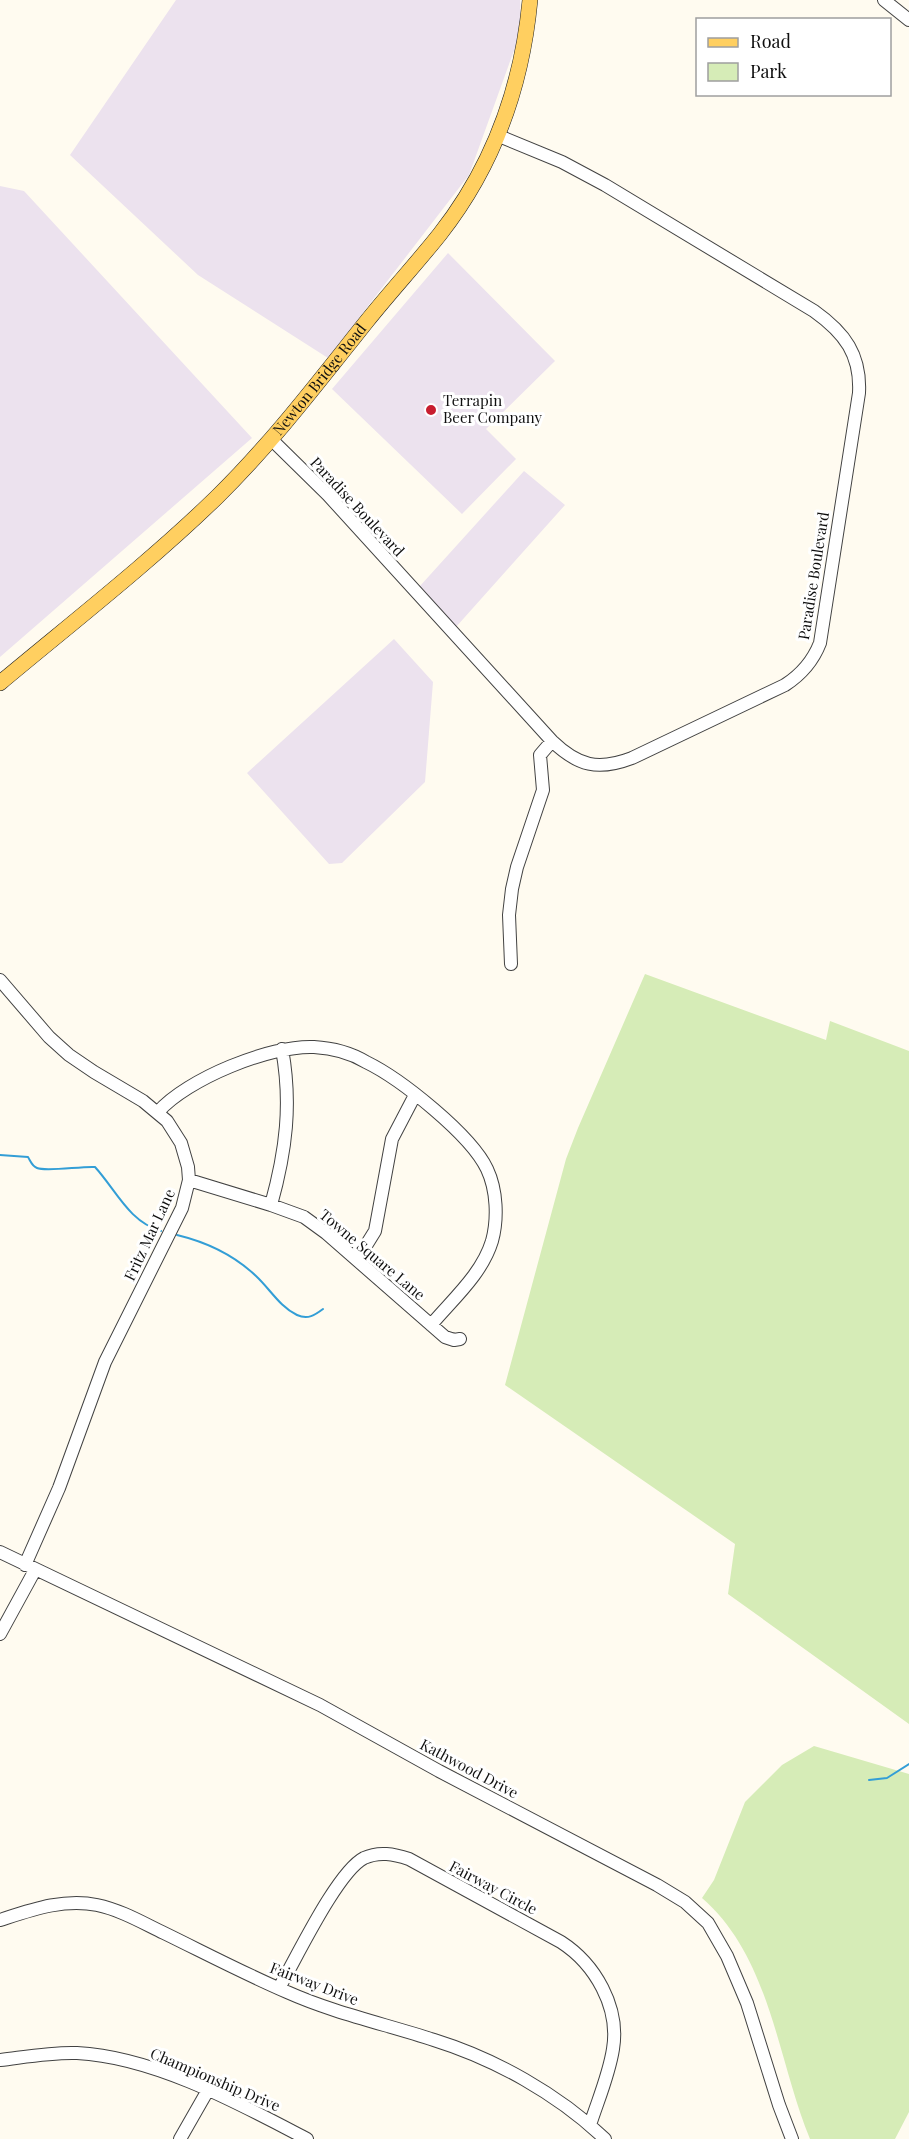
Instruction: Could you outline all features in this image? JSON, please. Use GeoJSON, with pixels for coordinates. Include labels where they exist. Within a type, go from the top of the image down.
{"type":"FeatureCollection","features":[{"type":"Feature","properties":{"kind":"main road","name":"Newton Bridge Road"},"geometry":{"type":"LineString","coordinates":[[0,683],[192,520],[241,473],[441,233],[479,177],[499,136],[521,63],[530,0]]}},
{"type":"Feature","properties":{"kind":"street"},"geometry":{"type":"LineString","coordinates":[[884,0],[909,20]]}},
{"type":"Feature","properties":{"kind":"street","name":"Paradise Boulevard"},"geometry":{"type":"LineString","coordinates":[[271,438],[328,495],[552,741],[563,752],[584,763],[597,766],[619,763],[780,688],[795,678],[812,660],[820,643],[860,378],[857,363],[842,334],[814,311],[599,182],[562,162],[499,136]]}},
{"type":"Feature","properties":{"kind":"street"},"geometry":{"type":"LineString","coordinates":[[511,963],[509,915],[512,889],[543,789],[540,755],[552,741]]}},
{"type":"Feature","properties":{"kind":"street","name":"Fritz Mar Lane"},"geometry":{"type":"LineString","coordinates":[[0,980],[49,1037],[69,1055],[158,1112],[167,1121],[181,1143],[189,1180],[182,1208],[105,1362],[30,1568],[0,1634]]}},
{"type":"Feature","properties":{"kind":"street"},"geometry":{"type":"LineString","coordinates":[[158,1112],[176,1095],[194,1085],[257,1055],[282,1049],[315,1047],[347,1053],[382,1070],[462,1134],[474,1147],[489,1172],[496,1211],[492,1240],[481,1265],[431,1325]]}},
{"type":"Feature","properties":{"kind":"street"},"geometry":{"type":"LineString","coordinates":[[271,1204],[281,1170],[287,1124],[287,1081],[282,1049]]}},
{"type":"Feature","properties":{"kind":"street"},"geometry":{"type":"LineString","coordinates":[[357,1260],[375,1231],[392,1139],[414,1095]]}},
{"type":"Feature","properties":{"kind":"street","name":"Towne Square Lane"},"geometry":{"type":"LineString","coordinates":[[189,1180],[271,1204],[304,1217],[445,1337],[460,1339]]}},
{"type":"Feature","properties":{"kind":"street","name":"Kathwood Drive"},"geometry":{"type":"LineString","coordinates":[[0,1552],[320,1705],[685,1902],[708,1923],[727,1956],[747,2003],[792,2139]]}},
{"type":"Feature","properties":{"kind":"street","name":"Fairway Circle"},"geometry":{"type":"LineString","coordinates":[[279,1988],[336,1887],[349,1870],[364,1858],[374,1854],[387,1854],[409,1859],[561,1942],[581,1957],[596,1977],[613,2017],[614,2047],[590,2125]]}},
{"type":"Feature","properties":{"kind":"street","name":"Fairway Drive"},"geometry":{"type":"LineString","coordinates":[[0,1920],[44,1906],[80,1902],[130,1916],[279,1988],[355,2016],[436,2040],[483,2059],[527,2081],[590,2125],[605,2139]]}},
{"type":"Feature","properties":{"kind":"street","name":"Championship Drive"},"geometry":{"type":"LineString","coordinates":[[0,2060],[63,2053],[95,2055],[151,2067],[257,2112],[307,2139]]}},
{"type":"Feature","properties":{"kind":"street"},"geometry":{"type":"LineString","coordinates":[[180,2139],[208,2090]]}},
{"type":"Feature","properties":{"kind":"shaded area"},"geometry":{"type":"Polygon","coordinates":[[[176,0],[520,0],[521,31],[469,175],[328,358],[198,275],[70,155],[176,0]]]}},
{"type":"Feature","properties":{"kind":"shaded area"},"geometry":{"type":"Polygon","coordinates":[[[0,186],[24,191],[252,438],[0,657],[0,186]]]}},
{"type":"Feature","properties":{"kind":"shaded area"},"geometry":{"type":"Polygon","coordinates":[[[448,253],[555,361],[486,429],[516,459],[462,514],[332,389],[448,253]]]}},
{"type":"Feature","properties":{"kind":"shaded area"},"geometry":{"type":"Polygon","coordinates":[[[524,471],[565,505],[456,627],[420,586],[524,471]]]}},
{"type":"Feature","properties":{"kind":"shaded area"},"geometry":{"type":"Polygon","coordinates":[[[394,639],[433,682],[425,782],[342,863],[329,864],[247,773],[394,639]]]}},
{"type":"Feature","properties":{"kind":"green space"},"geometry":{"type":"Polygon","coordinates":[[[645,974],[826,1040],[830,1021],[909,1051],[909,1724],[728,1594],[735,1544],[505,1385],[566,1159],[645,974]]]}},
{"type":"Feature","properties":{"kind":"green space"},"geometry":{"type":"Polygon","coordinates":[[[814,1746],[909,1774],[909,2112],[895,2139],[810,2139],[758,1980],[725,1922],[702,1898],[714,1880],[745,1802],[782,1765],[814,1746]]]}},
{"type":"Feature","properties":{"kind":"waterway"},"geometry":{"type":"LineString","coordinates":[[0,1155],[28,1157],[34,1166],[42,1169],[95,1167],[132,1213],[150,1227],[161,1231]]}},
{"type":"Feature","properties":{"kind":"waterway"},"geometry":{"type":"LineString","coordinates":[[177,1235],[209,1246],[239,1262],[291,1312],[308,1317],[323,1309]]}},
{"type":"Feature","properties":{"kind":"waterway"},"geometry":{"type":"LineString","coordinates":[[869,1780],[887,1778],[909,1764]]}},
{"type":"Feature","properties":{"kind":"place","name":"Terrapin Beer Company"},"geometry":{"type":"Point","coordinates":[431,410]}}]}
